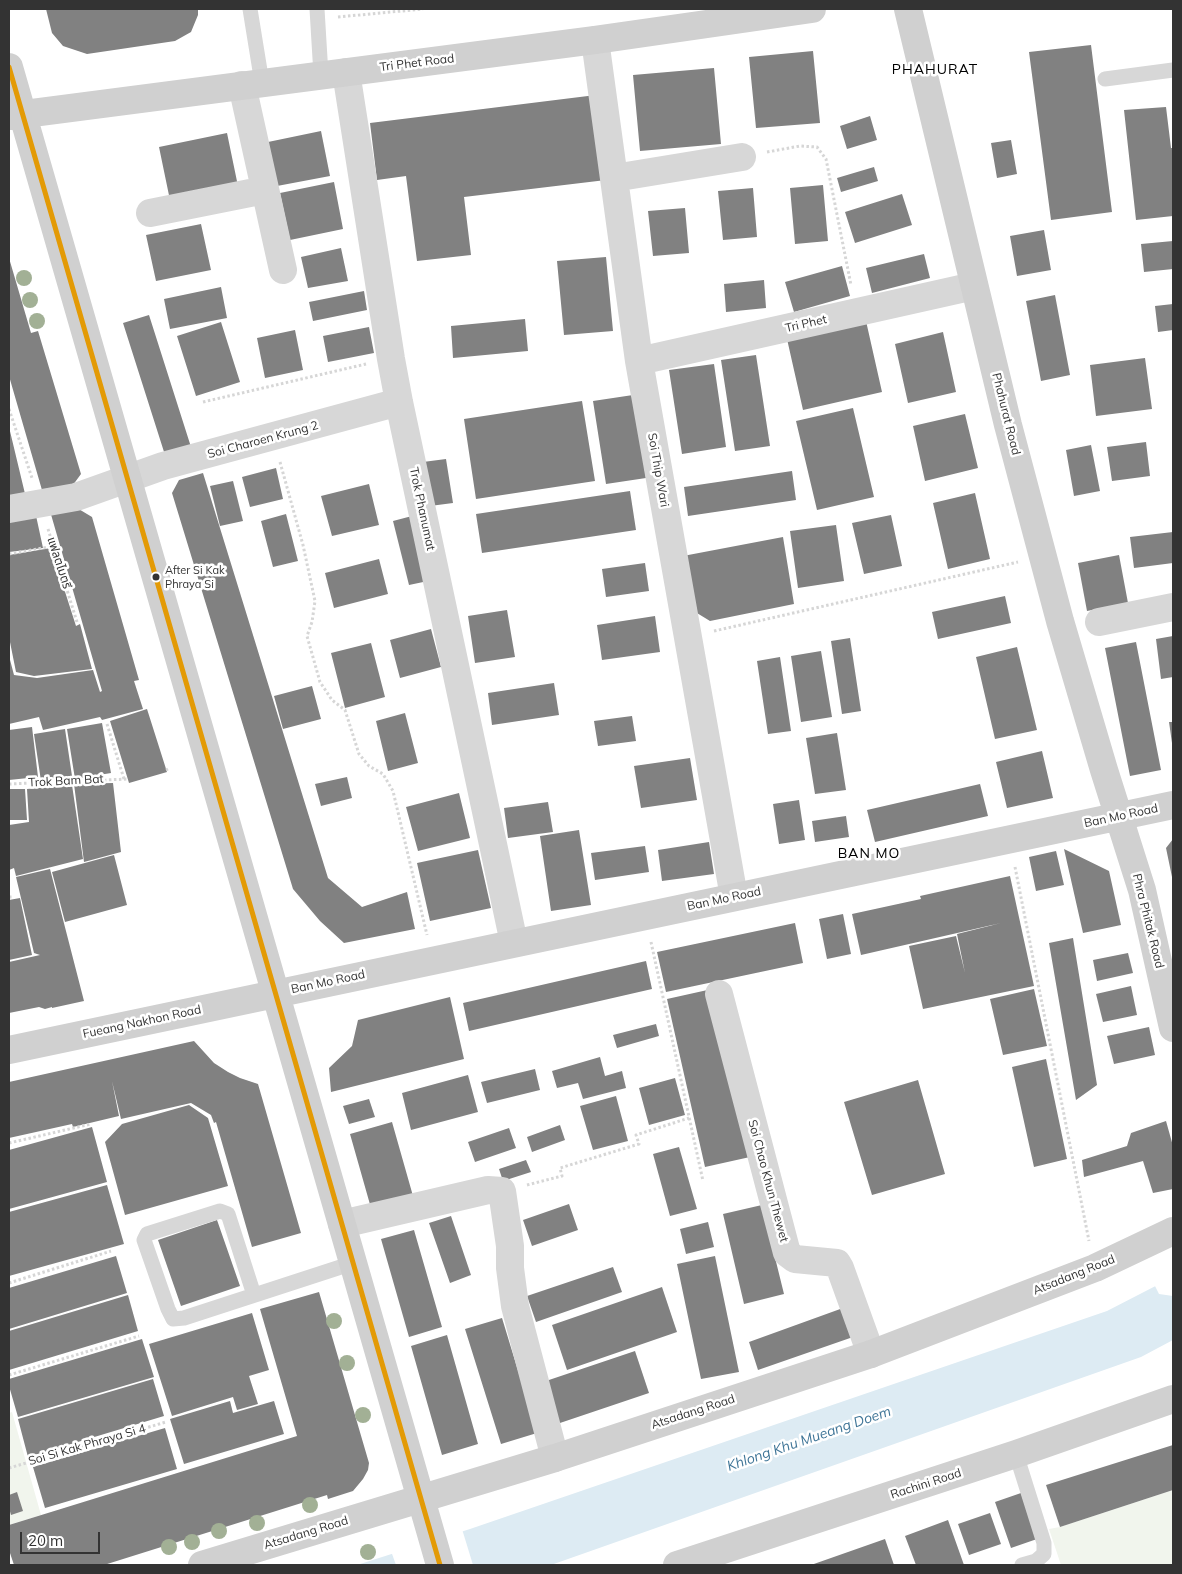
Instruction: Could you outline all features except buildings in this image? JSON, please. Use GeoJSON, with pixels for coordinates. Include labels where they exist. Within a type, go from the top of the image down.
{"type":"FeatureCollection","features":[{"type":"Feature","properties":{"kind":"street","name":"Tri Phet Road"},"geometry":{"type":"LineString","coordinates":[[15,115],[596,40],[812,9]]}},
{"type":"Feature","properties":{"kind":"street","name":"Phahurat Road"},"geometry":{"type":"LineString","coordinates":[[908,9],[974,286],[1042,556],[1062,631],[1119,816]]}},
{"type":"Feature","properties":{"kind":"street","name":"Soi Thip Wari"},"geometry":{"type":"LineString","coordinates":[[596,40],[639,361],[734,897]]}},
{"type":"Feature","properties":{"kind":"street"},"geometry":{"type":"LineString","coordinates":[[9,67],[15,115],[126,479],[440,1565]]}},
{"type":"Feature","properties":{"kind":"street","name":"Trok Phanumat"},"geometry":{"type":"LineString","coordinates":[[334,74],[399,402],[514,943]]}},
{"type":"Feature","properties":{"kind":"street"},"geometry":{"type":"LineString","coordinates":[[252,84],[265,190],[283,270]]}},
{"type":"Feature","properties":{"kind":"street"},"geometry":{"type":"LineString","coordinates":[[614,178],[742,157]]}},
{"type":"Feature","properties":{"kind":"street"},"geometry":{"type":"LineString","coordinates":[[150,214],[265,190]]}},
{"type":"Feature","properties":{"kind":"street","name":"Tri Phet"},"geometry":{"type":"LineString","coordinates":[[639,361],[974,286]]}},
{"type":"Feature","properties":{"kind":"street","name":"Soi Charoen Krung 2"},"geometry":{"type":"LineString","coordinates":[[9,509],[42,512],[76,497],[164,466],[273,438],[399,402]]}},
{"type":"Feature","properties":{"kind":"street"},"geometry":{"type":"LineString","coordinates":[[1099,622],[1173,607]]}},
{"type":"Feature","properties":{"kind":"street","name":"Ban Mo Road"},"geometry":{"type":"LineString","coordinates":[[276,993],[1173,804]]}},
{"type":"Feature","properties":{"kind":"street","name":"Phra Phitak Road"},"geometry":{"type":"LineString","coordinates":[[1119,816],[1142,890],[1173,1028]]}},
{"type":"Feature","properties":{"kind":"street","name":"Fueang Nakhon Road"},"geometry":{"type":"LineString","coordinates":[[9,1050],[276,993]]}},
{"type":"Feature","properties":{"kind":"street","name":"Soi Chao Khun Thewet"},"geometry":{"type":"LineString","coordinates":[[719,994],[787,1253],[795,1259],[837,1263],[871,1354]]}},
{"type":"Feature","properties":{"kind":"street"},"geometry":{"type":"LineString","coordinates":[[342,1224],[488,1190],[502,1191],[510,1246],[510,1268],[515,1306],[555,1458]]}},
{"type":"Feature","properties":{"kind":"street","name":"Atsadang Road"},"geometry":{"type":"LineString","coordinates":[[202,1565],[555,1458],[871,1354],[1095,1268],[1173,1232]]}},
{"type":"Feature","properties":{"kind":"street","name":"Rachini Road"},"geometry":{"type":"LineString","coordinates":[[677,1565],[1016,1454],[1173,1399]]}},
{"type":"Feature","properties":{"kind":"lane"},"geometry":{"type":"LineString","coordinates":[[250,9],[252,84]]}},
{"type":"Feature","properties":{"kind":"lane"},"geometry":{"type":"LineString","coordinates":[[317,14],[334,74]]}},
{"type":"Feature","properties":{"kind":"lane"},"geometry":{"type":"LineString","coordinates":[[1106,80],[1173,70]]}},
{"type":"Feature","properties":{"kind":"lane"},"geometry":{"type":"LineString","coordinates":[[254,1295],[228,1214],[220,1211],[147,1234],[144,1240],[168,1309],[174,1319],[184,1318],[254,1295],[353,1262]]}},
{"type":"Feature","properties":{"kind":"lane"},"geometry":{"type":"LineString","coordinates":[[1016,1454],[1044,1543],[1044,1554],[1036,1561],[1022,1565]]}},
{"type":"Feature","properties":{"kind":"path"},"geometry":{"type":"LineString","coordinates":[[317,14],[424,9]]}},
{"type":"Feature","properties":{"kind":"path"},"geometry":{"type":"LineString","coordinates":[[742,157],[800,146],[817,147],[826,159],[857,312]]}},
{"type":"Feature","properties":{"kind":"path"},"geometry":{"type":"LineString","coordinates":[[203,402],[391,359]]}},
{"type":"Feature","properties":{"kind":"path","name":"แฟลตไมตรี"},"geometry":{"type":"LineString","coordinates":[[9,409],[77,622]]}},
{"type":"Feature","properties":{"kind":"path"},"geometry":{"type":"LineString","coordinates":[[273,438],[303,545],[315,601],[312,622],[307,636],[320,682],[332,700],[345,710],[359,754],[369,766],[383,774],[393,791],[433,960]]}},
{"type":"Feature","properties":{"kind":"path"},"geometry":{"type":"LineString","coordinates":[[9,554],[54,546]]}},
{"type":"Feature","properties":{"kind":"path"},"geometry":{"type":"LineString","coordinates":[[687,638],[1042,556]]}},
{"type":"Feature","properties":{"kind":"path","name":"Trok Bam Bat"},"geometry":{"type":"LineString","coordinates":[[9,784],[126,779],[107,724]]}},
{"type":"Feature","properties":{"kind":"path"},"geometry":{"type":"LineString","coordinates":[[1009,839],[1095,1268]]}},
{"type":"Feature","properties":{"kind":"path"},"geometry":{"type":"LineString","coordinates":[[645,916],[703,1180]]}},
{"type":"Feature","properties":{"kind":"path"},"geometry":{"type":"LineString","coordinates":[[502,1191],[562,1176],[560,1168],[639,1144],[636,1135],[689,1118]]}},
{"type":"Feature","properties":{"kind":"path"},"geometry":{"type":"LineString","coordinates":[[9,1143],[91,1124]]}},
{"type":"Feature","properties":{"kind":"path"},"geometry":{"type":"LineString","coordinates":[[9,1283],[111,1251]]}},
{"type":"Feature","properties":{"kind":"path"},"geometry":{"type":"LineString","coordinates":[[9,1375],[139,1336]]}},
{"type":"Feature","properties":{"kind":"path","name":"Soi Si Kak Phraya Si 4"},"geometry":{"type":"LineString","coordinates":[[9,1468],[166,1422]]}},
{"type":"Feature","properties":{"kind":"shaded area"},"geometry":{"type":"Polygon","coordinates":[[[12,1412],[41,1515],[9,1525],[9,1413],[12,1412]]]}},
{"type":"Feature","properties":{"kind":"shaded area"},"geometry":{"type":"Polygon","coordinates":[[[1173,1490],[1173,1565],[1061,1565],[1049,1529],[1173,1490]]]}},
{"type":"Feature","properties":{"kind":"water","name":"Khlong Khu Mueang Doem"},"geometry":{"type":"Polygon","coordinates":[[[1173,1277],[1173,1340],[1141,1357],[551,1565],[357,1565],[470,1529],[1107,1311],[1173,1277]]]}},
{"type":"Feature","properties":{"kind":"pier"},"geometry":{"type":"Polygon","coordinates":[[[1173,1274],[1173,1296],[1159,1294],[1154,1284],[1173,1274]]]}},
{"type":"Feature","properties":{"kind":"pier"},"geometry":{"type":"Polygon","coordinates":[[[462,1529],[473,1565],[396,1565],[391,1551],[462,1529]]]}},
{"type":"Feature","properties":{"kind":"transit line"},"geometry":{"type":"LineString","coordinates":[[9,67],[440,1565]]}},
{"type":"Feature","properties":{"kind":"place","name":"After Si Kak Phraya Si"},"geometry":{"type":"Point","coordinates":[156,577]}},
{"type":"Feature","properties":{"kind":"district","name":"PHAHURAT"},"geometry":{"type":"Point","coordinates":[935,70]}},
{"type":"Feature","properties":{"kind":"district","name":"BAN MO"},"geometry":{"type":"Point","coordinates":[869,854]}}]}
